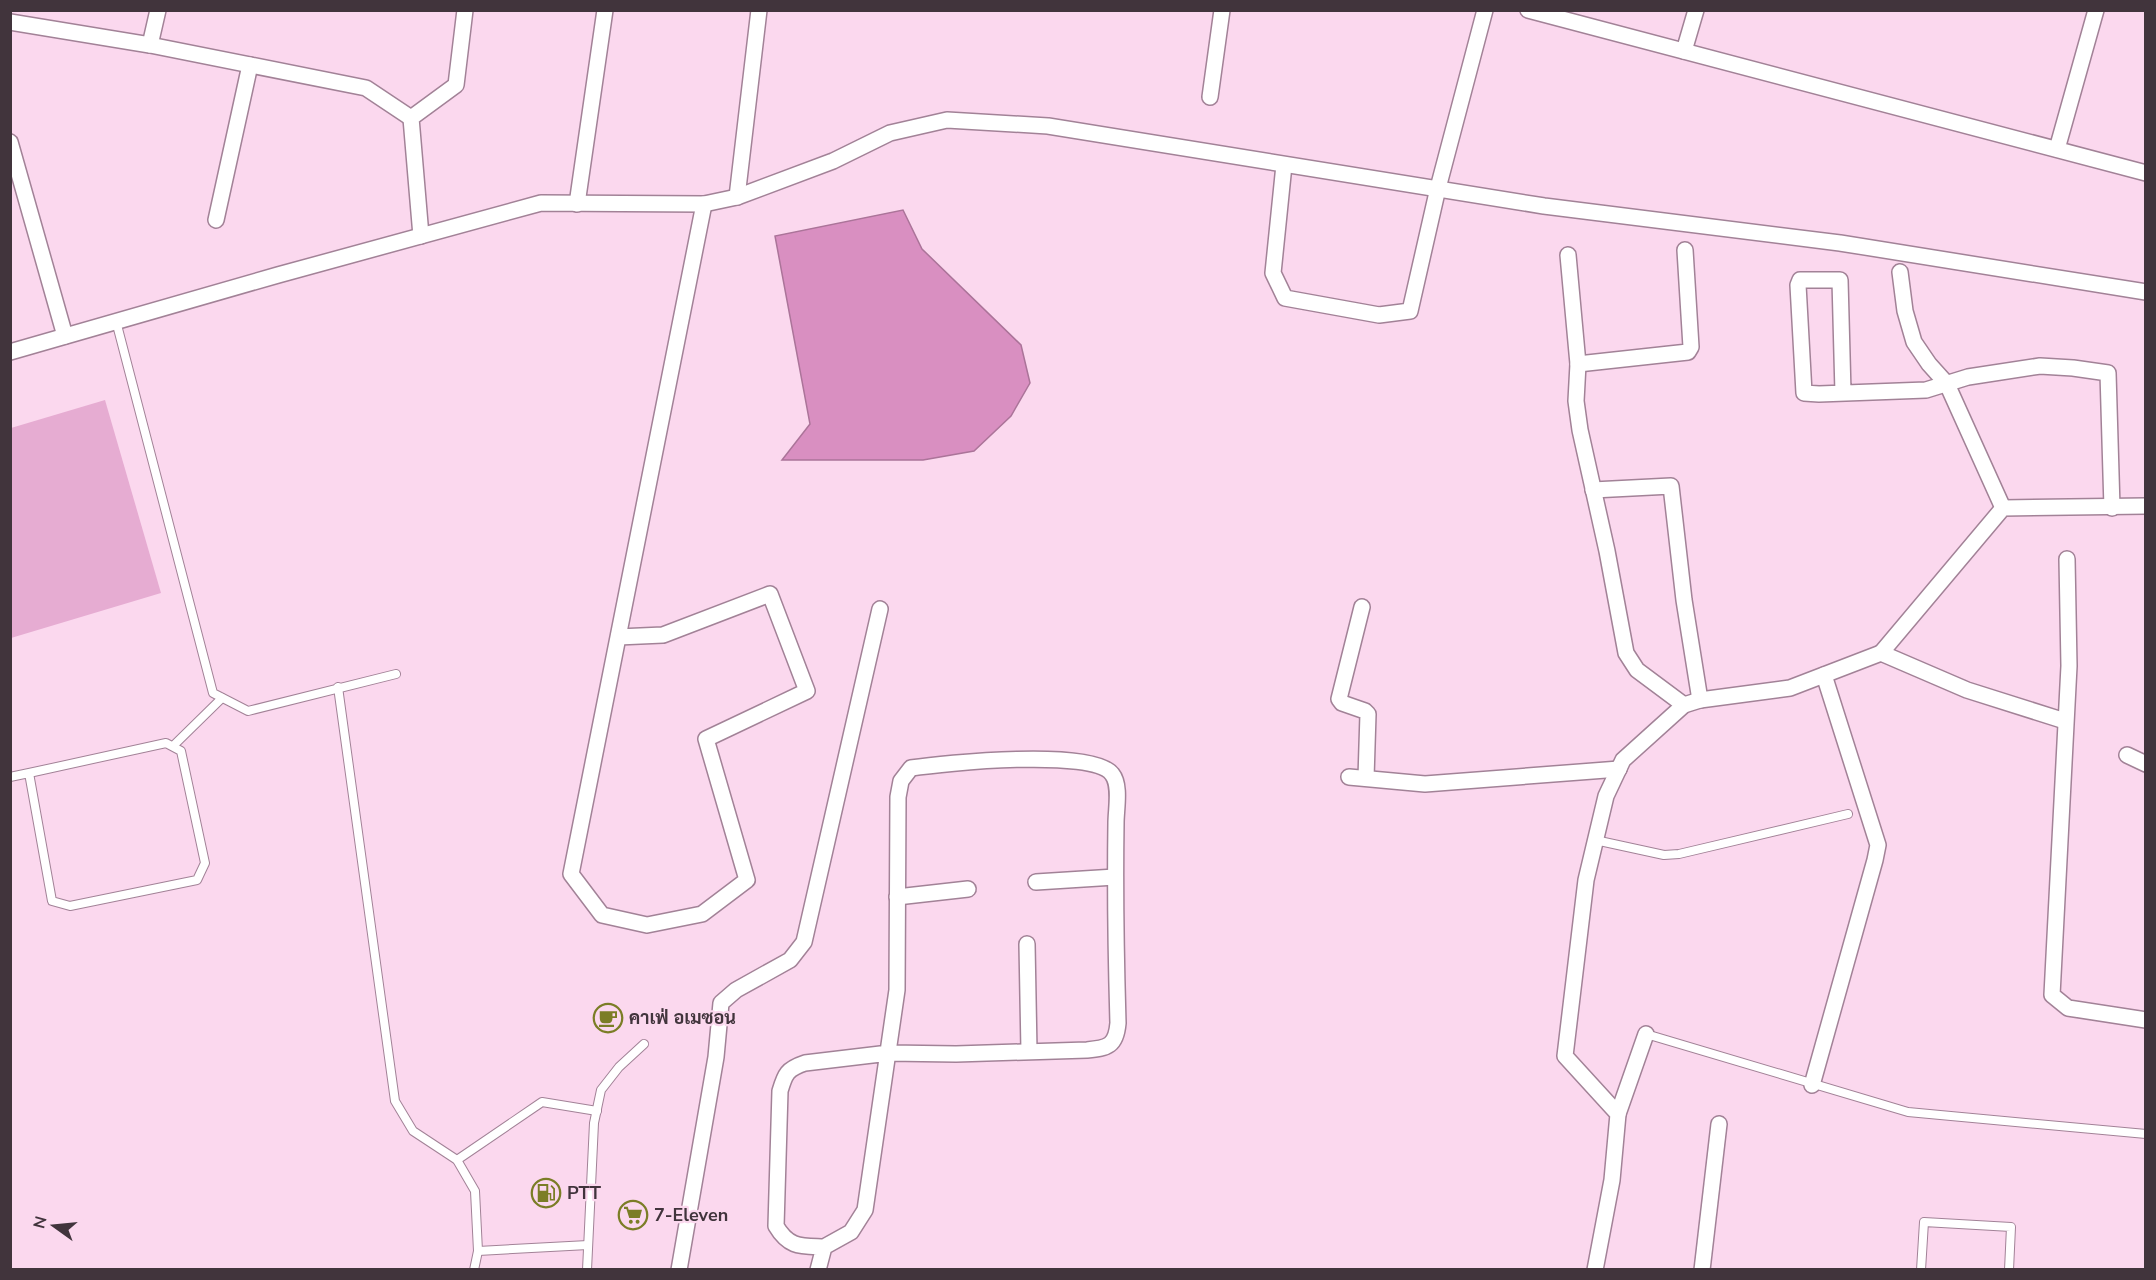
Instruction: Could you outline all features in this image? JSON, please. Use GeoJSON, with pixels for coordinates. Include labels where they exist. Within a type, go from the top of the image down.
{"type":"FeatureCollection","features":[{"type":"Feature","properties":{"kind":"street"},"geometry":{"type":"LineString","coordinates":[[150,45],[158,10]]}},
{"type":"Feature","properties":{"kind":"street"},"geometry":{"type":"LineString","coordinates":[[411,118],[456,84],[465,10]]}},
{"type":"Feature","properties":{"kind":"street"},"geometry":{"type":"LineString","coordinates":[[578,204],[605,10]]}},
{"type":"Feature","properties":{"kind":"street"},"geometry":{"type":"LineString","coordinates":[[737,197],[759,10]]}},
{"type":"Feature","properties":{"kind":"street"},"geometry":{"type":"LineString","coordinates":[[1210,97],[1222,10]]}},
{"type":"Feature","properties":{"kind":"street"},"geometry":{"type":"LineString","coordinates":[[1284,165],[1273,273],[1286,298],[1379,315],[1410,311],[1438,189],[1485,10]]}},
{"type":"Feature","properties":{"kind":"street"},"geometry":{"type":"LineString","coordinates":[[1528,10],[2145,173]]}},
{"type":"Feature","properties":{"kind":"street"},"geometry":{"type":"LineString","coordinates":[[1684,51],[1696,10]]}},
{"type":"Feature","properties":{"kind":"street"},"geometry":{"type":"LineString","coordinates":[[2057,149],[2096,10]]}},
{"type":"Feature","properties":{"kind":"street"},"geometry":{"type":"LineString","coordinates":[[10,22],[150,45],[366,88],[411,118]]}},
{"type":"Feature","properties":{"kind":"street"},"geometry":{"type":"LineString","coordinates":[[216,220],[250,65]]}},
{"type":"Feature","properties":{"kind":"street"},"geometry":{"type":"LineString","coordinates":[[411,118],[421,236]]}},
{"type":"Feature","properties":{"kind":"street"},"geometry":{"type":"LineString","coordinates":[[10,352],[541,204],[704,204],[737,197],[833,161],[890,133],[947,120],[1048,126],[1556,207],[1840,243],[2145,292]]}},
{"type":"Feature","properties":{"kind":"street"},"geometry":{"type":"LineString","coordinates":[[10,142],[65,336]]}},
{"type":"Feature","properties":{"kind":"street"},"geometry":{"type":"LineString","coordinates":[[618,638],[663,635],[770,594],[807,691],[706,739],[747,880],[702,914],[647,925],[602,915],[571,874],[704,204]]}},
{"type":"Feature","properties":{"kind":"street"},"geometry":{"type":"LineString","coordinates":[[1578,364],[1688,352],[1691,347],[1685,250]]}},
{"type":"Feature","properties":{"kind":"street"},"geometry":{"type":"LineString","coordinates":[[1568,255],[1578,364],[1576,401],[1580,430],[1607,551],[1626,652],[1637,670],[1684,705]]}},
{"type":"Feature","properties":{"kind":"street"},"geometry":{"type":"LineString","coordinates":[[1900,272],[1905,311],[1914,342],[1947,384],[2003,508]]}},
{"type":"Feature","properties":{"kind":"street"},"geometry":{"type":"LineString","coordinates":[[1842,393],[1840,280],[1800,280],[1798,285],[1804,393],[1809,394],[1842,393],[1926,390],[1968,377],[2040,366],[2108,373],[2112,508]]}},
{"type":"Feature","properties":{"kind":"street"},"geometry":{"type":"LineString","coordinates":[[1593,489],[1671,486],[1684,600],[1700,700]]}},
{"type":"Feature","properties":{"kind":"street"},"geometry":{"type":"LineString","coordinates":[[1618,1114],[1565,1056],[1586,880],[1606,796],[1623,760],[1684,705],[1700,700],[1790,688],[1881,653],[2003,508],[2145,506]]}},
{"type":"Feature","properties":{"kind":"street"},"geometry":{"type":"LineString","coordinates":[[2067,559],[2068,666],[2052,995],[2068,1008],[2145,1020]]}},
{"type":"Feature","properties":{"kind":"street"},"geometry":{"type":"LineString","coordinates":[[1362,608],[1339,699],[1342,703],[1368,714],[1366,778]]}},
{"type":"Feature","properties":{"kind":"street"},"geometry":{"type":"LineString","coordinates":[[679,1269],[716,1057],[721,1003],[735,990],[790,960],[804,942],[880,609]]}},
{"type":"Feature","properties":{"kind":"street"},"geometry":{"type":"LineString","coordinates":[[1881,653],[1967,690],[2065,721]]}},
{"type":"Feature","properties":{"kind":"street"},"geometry":{"type":"LineString","coordinates":[[1812,1084],[1878,845],[1824,675]]}},
{"type":"Feature","properties":{"kind":"street"},"geometry":{"type":"LineString","coordinates":[[2127,755],[2145,764]]}},
{"type":"Feature","properties":{"kind":"street"},"geometry":{"type":"LineString","coordinates":[[897,897],[897,990],[889,1053],[866,1210],[851,1232],[824,1246],[800,1246],[783,1237],[776,1226],[780,1091],[784,1076],[793,1067],[805,1063],[889,1053],[956,1054],[1101,1049],[1114,1041],[1118,1023],[1115,876],[1117,790],[1114,775],[1107,768],[1078,762],[1018,758],[940,763],[911,768],[901,782],[898,797],[897,897]]}},
{"type":"Feature","properties":{"kind":"street"},"geometry":{"type":"LineString","coordinates":[[1349,777],[1425,784],[1619,769]]}},
{"type":"Feature","properties":{"kind":"street"},"geometry":{"type":"LineString","coordinates":[[1036,882],[1115,876]]}},
{"type":"Feature","properties":{"kind":"street"},"geometry":{"type":"LineString","coordinates":[[897,897],[968,889]]}},
{"type":"Feature","properties":{"kind":"street"},"geometry":{"type":"LineString","coordinates":[[1027,944],[1029,1051]]}},
{"type":"Feature","properties":{"kind":"street"},"geometry":{"type":"LineString","coordinates":[[1595,1269],[1612,1180],[1618,1114],[1646,1034]]}},
{"type":"Feature","properties":{"kind":"street"},"geometry":{"type":"LineString","coordinates":[[1702,1269],[1719,1124]]}},
{"type":"Feature","properties":{"kind":"street"},"geometry":{"type":"LineString","coordinates":[[818,1269],[824,1246]]}},
{"type":"Feature","properties":{"kind":"lane"},"geometry":{"type":"LineString","coordinates":[[116,321],[213,693],[248,711],[396,674]]}},
{"type":"Feature","properties":{"kind":"lane"},"geometry":{"type":"LineString","coordinates":[[339,687],[395,1101],[413,1131],[458,1160],[475,1191],[478,1251],[474,1269]]}},
{"type":"Feature","properties":{"kind":"lane"},"geometry":{"type":"LineString","coordinates":[[173,747],[222,698]]}},
{"type":"Feature","properties":{"kind":"lane"},"geometry":{"type":"LineString","coordinates":[[10,777],[166,743],[181,751],[205,863],[196,880],[70,906],[52,901],[29,773]]}},
{"type":"Feature","properties":{"kind":"lane"},"geometry":{"type":"LineString","coordinates":[[1595,840],[1664,855],[1679,854],[1848,813]]}},
{"type":"Feature","properties":{"kind":"lane"},"geometry":{"type":"LineString","coordinates":[[1646,1034],[1908,1112],[2145,1134]]}},
{"type":"Feature","properties":{"kind":"lane"},"geometry":{"type":"LineString","coordinates":[[587,1269],[594,1123],[601,1090],[619,1067],[644,1044]]}},
{"type":"Feature","properties":{"kind":"lane"},"geometry":{"type":"LineString","coordinates":[[458,1160],[542,1102],[597,1111]]}},
{"type":"Feature","properties":{"kind":"lane"},"geometry":{"type":"LineString","coordinates":[[1921,1269],[1924,1222],[2011,1227],[2009,1269]]}},
{"type":"Feature","properties":{"kind":"lane"},"geometry":{"type":"LineString","coordinates":[[478,1251],[588,1245]]}},
{"type":"Feature","properties":{"kind":"shaded area"},"geometry":{"type":"Polygon","coordinates":[[[903,210],[922,249],[1021,345],[1030,383],[1011,416],[974,451],[923,460],[782,460],[810,424],[775,236],[903,210]]]}},
{"type":"Feature","properties":{"kind":"shaded area"},"geometry":{"type":"Polygon","coordinates":[[[105,400],[161,593],[11,638],[11,428],[105,400]]]}},
{"type":"Feature","properties":{"kind":"place","name":"คาเฟ่ อเมซอน"},"geometry":{"type":"Point","coordinates":[608,1018]}},
{"type":"Feature","properties":{"kind":"place","name":"PTT"},"geometry":{"type":"Point","coordinates":[546,1193]}},
{"type":"Feature","properties":{"kind":"place","name":"7-Eleven"},"geometry":{"type":"Point","coordinates":[633,1215]}}]}
